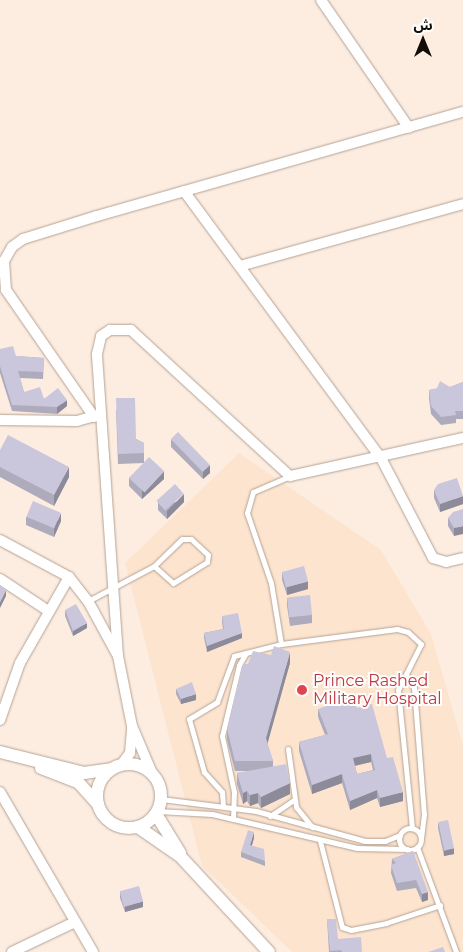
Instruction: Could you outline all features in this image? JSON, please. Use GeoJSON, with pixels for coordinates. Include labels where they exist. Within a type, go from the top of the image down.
{"type":"FeatureCollection","features":[{"type":"Feature","properties":{"kind":"street"},"geometry":{"type":"LineString","coordinates":[[321,0],[410,128]]}},
{"type":"Feature","properties":{"kind":"street"},"geometry":{"type":"LineString","coordinates":[[98,416],[6,290],[4,261],[23,239],[463,112]]}},
{"type":"Feature","properties":{"kind":"street"},"geometry":{"type":"LineString","coordinates":[[184,191],[382,458],[433,558],[446,562],[463,558]]}},
{"type":"Feature","properties":{"kind":"street"},"geometry":{"type":"LineString","coordinates":[[240,266],[463,204]]}},
{"type":"Feature","properties":{"kind":"street"},"geometry":{"type":"LineString","coordinates":[[180,856],[158,808],[152,773],[132,726],[118,656],[115,584],[98,416],[97,343],[110,330],[130,330],[290,476],[382,458],[463,438]]}},
{"type":"Feature","properties":{"kind":"street"},"geometry":{"type":"LineString","coordinates":[[0,420],[77,421],[98,416]]}},
{"type":"Feature","properties":{"kind":"street"},"geometry":{"type":"LineString","coordinates":[[0,540],[69,577],[88,601],[118,656]]}},
{"type":"Feature","properties":{"kind":"street"},"geometry":{"type":"LineString","coordinates":[[0,720],[20,663],[47,610],[69,577]]}},
{"type":"Feature","properties":{"kind":"street"},"geometry":{"type":"LineString","coordinates":[[0,579],[47,610]]}},
{"type":"Feature","properties":{"kind":"street"},"geometry":{"type":"LineString","coordinates":[[98,804],[99,784],[130,753],[132,726]]}},
{"type":"Feature","properties":{"kind":"street"},"geometry":{"type":"LineString","coordinates":[[0,752],[93,774],[132,764],[152,773]]}},
{"type":"Feature","properties":{"kind":"street"},"geometry":{"type":"LineString","coordinates":[[28,760],[78,782],[118,826],[138,827],[180,856],[269,952]]}},
{"type":"Feature","properties":{"kind":"street"},"geometry":{"type":"LineString","coordinates":[[0,792],[94,952]]}},
{"type":"Feature","properties":{"kind":"street"},"geometry":{"type":"LineString","coordinates":[[138,827],[158,808]]}},
{"type":"Feature","properties":{"kind":"street"},"geometry":{"type":"LineString","coordinates":[[12,952],[75,922]]}},
{"type":"Feature","properties":{"kind":"lane"},"geometry":{"type":"LineString","coordinates":[[281,644],[271,583],[247,513],[253,492],[290,476]]}},
{"type":"Feature","properties":{"kind":"lane"},"geometry":{"type":"LineString","coordinates":[[88,601],[115,584],[154,566],[186,537],[208,555],[207,562],[173,583],[154,566]]}},
{"type":"Feature","properties":{"kind":"lane"},"geometry":{"type":"LineString","coordinates":[[223,806],[222,792],[204,772],[189,719],[217,702],[230,660],[281,644],[351,633],[408,632],[421,644],[407,676],[398,690],[412,828],[421,838]]}},
{"type":"Feature","properties":{"kind":"lane"},"geometry":{"type":"LineString","coordinates":[[233,818],[235,808],[222,736],[239,665],[246,654]]}},
{"type":"Feature","properties":{"kind":"lane"},"geometry":{"type":"LineString","coordinates":[[407,676],[414,688],[424,814],[418,847],[456,952]]}},
{"type":"Feature","properties":{"kind":"lane"},"geometry":{"type":"LineString","coordinates":[[288,749],[294,800],[312,827]]}},
{"type":"Feature","properties":{"kind":"lane"},"geometry":{"type":"LineString","coordinates":[[267,816],[294,800]]}},
{"type":"Feature","properties":{"kind":"lane"},"geometry":{"type":"LineString","coordinates":[[158,808],[223,806],[376,842],[400,835],[412,828]]}},
{"type":"Feature","properties":{"kind":"lane"},"geometry":{"type":"LineString","coordinates":[[158,808],[233,818],[320,841],[373,850],[418,847]]}},
{"type":"Feature","properties":{"kind":"lane"},"geometry":{"type":"LineString","coordinates":[[400,835],[407,849]]}},
{"type":"Feature","properties":{"kind":"lane"},"geometry":{"type":"LineString","coordinates":[[320,841],[342,927],[351,930],[386,923],[440,905]]}},
{"type":"Feature","properties":{"kind":"shaded area","name":"Prince Rashed Military Hospital"},"geometry":{"type":"Polygon","coordinates":[[[239,453],[381,550],[431,634],[463,745],[463,952],[292,952],[202,866],[125,563],[239,453]]]}},
{"type":"Feature","properties":{"kind":"building"},"geometry":{"type":"Polygon","coordinates":[[[13,346],[16,356],[44,358],[43,372],[18,371],[24,392],[40,387],[44,399],[58,388],[67,400],[57,407],[12,405],[0,366],[0,349],[13,346]]]}},
{"type":"Feature","properties":{"kind":"building"},"geometry":{"type":"Polygon","coordinates":[[[440,381],[450,387],[463,382],[463,411],[455,411],[456,415],[441,417],[431,406],[429,390],[437,388],[440,381]]]}},
{"type":"Feature","properties":{"kind":"building"},"geometry":{"type":"Polygon","coordinates":[[[116,398],[135,398],[136,439],[144,443],[144,453],[118,454],[116,398]]]}},
{"type":"Feature","properties":{"kind":"building"},"geometry":{"type":"Polygon","coordinates":[[[178,432],[210,465],[203,472],[171,439],[178,432]]]}},
{"type":"Feature","properties":{"kind":"building"},"geometry":{"type":"Polygon","coordinates":[[[8,435],[69,467],[54,495],[0,467],[0,450],[8,435]]]}},
{"type":"Feature","properties":{"kind":"building"},"geometry":{"type":"Polygon","coordinates":[[[149,457],[164,471],[145,493],[129,478],[149,457]]]}},
{"type":"Feature","properties":{"kind":"building"},"geometry":{"type":"Polygon","coordinates":[[[457,478],[463,496],[440,504],[434,490],[438,484],[457,478]]]}},
{"type":"Feature","properties":{"kind":"building"},"geometry":{"type":"Polygon","coordinates":[[[175,484],[184,494],[165,510],[156,501],[175,484]]]}},
{"type":"Feature","properties":{"kind":"building"},"geometry":{"type":"Polygon","coordinates":[[[33,501],[61,513],[54,528],[26,517],[33,501]]]}},
{"type":"Feature","properties":{"kind":"building"},"geometry":{"type":"Polygon","coordinates":[[[463,509],[463,526],[454,528],[448,518],[453,512],[463,509]]]}},
{"type":"Feature","properties":{"kind":"building"},"geometry":{"type":"Polygon","coordinates":[[[304,566],[308,581],[286,587],[282,572],[304,566]]]}},
{"type":"Feature","properties":{"kind":"building"},"geometry":{"type":"Polygon","coordinates":[[[0,585],[6,590],[0,602],[0,585]]]}},
{"type":"Feature","properties":{"kind":"building"},"geometry":{"type":"Polygon","coordinates":[[[310,595],[312,615],[289,617],[287,597],[310,595]]]}},
{"type":"Feature","properties":{"kind":"building"},"geometry":{"type":"Polygon","coordinates":[[[76,604],[87,623],[73,631],[65,610],[76,604]]]}},
{"type":"Feature","properties":{"kind":"building"},"geometry":{"type":"Polygon","coordinates":[[[238,613],[242,633],[207,646],[204,633],[224,629],[222,616],[238,613]]]}},
{"type":"Feature","properties":{"kind":"building"},"geometry":{"type":"Polygon","coordinates":[[[274,646],[290,652],[266,738],[273,761],[235,761],[227,729],[243,664],[248,664],[253,651],[271,655],[274,646]]]}},
{"type":"Feature","properties":{"kind":"building"},"geometry":{"type":"Polygon","coordinates":[[[192,682],[196,694],[181,699],[176,689],[192,682]]]}},
{"type":"Feature","properties":{"kind":"building"},"geometry":{"type":"Polygon","coordinates":[[[353,696],[357,708],[372,704],[387,758],[393,757],[403,792],[380,798],[377,790],[350,801],[342,774],[312,785],[299,742],[328,734],[318,709],[353,696]],[[371,754],[353,758],[357,774],[375,770],[371,754]]]}},
{"type":"Feature","properties":{"kind":"building"},"geometry":{"type":"Polygon","coordinates":[[[286,764],[290,783],[261,797],[258,793],[250,795],[247,791],[243,793],[237,773],[286,764]]]}},
{"type":"Feature","properties":{"kind":"building"},"geometry":{"type":"Polygon","coordinates":[[[448,820],[454,848],[444,850],[438,822],[448,820]]]}},
{"type":"Feature","properties":{"kind":"building"},"geometry":{"type":"Polygon","coordinates":[[[248,830],[254,832],[250,845],[264,849],[265,861],[241,852],[248,830]]]}},
{"type":"Feature","properties":{"kind":"building"},"geometry":{"type":"Polygon","coordinates":[[[413,851],[428,892],[422,894],[416,880],[397,883],[391,865],[396,863],[392,859],[413,851]]]}},
{"type":"Feature","properties":{"kind":"building"},"geometry":{"type":"Polygon","coordinates":[[[139,886],[143,901],[124,907],[120,891],[139,886]]]}},
{"type":"Feature","properties":{"kind":"building"},"geometry":{"type":"Polygon","coordinates":[[[327,919],[336,919],[338,939],[361,937],[362,952],[330,951],[327,919]]]}},
{"type":"Feature","properties":{"kind":"building"},"geometry":{"type":"Polygon","coordinates":[[[443,947],[445,952],[428,952],[443,947]]]}},
{"type":"Feature","properties":{"kind":"place","name":"Prince Rashed Military Hospital"},"geometry":{"type":"Point","coordinates":[302,690]}}]}
